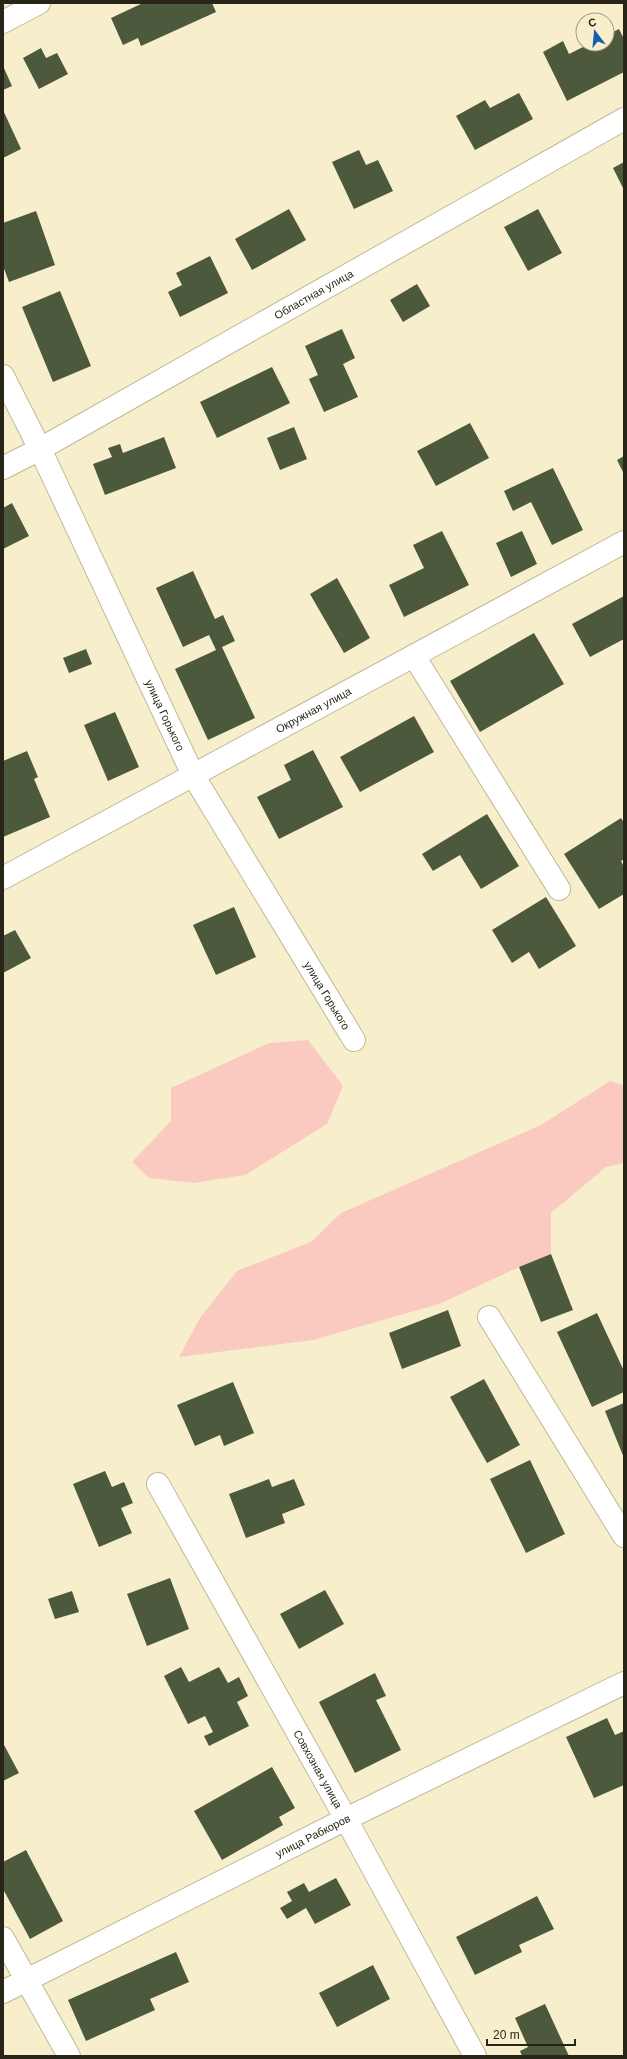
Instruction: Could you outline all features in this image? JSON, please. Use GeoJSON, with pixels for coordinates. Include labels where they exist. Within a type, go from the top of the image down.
{"type":"FeatureCollection","features":[{"type":"Feature","properties":{"kind":"street"},"geometry":{"type":"LineString","coordinates":[[3,22],[39,3]]}},
{"type":"Feature","properties":{"kind":"street","name":"Областная улица"},"geometry":{"type":"LineString","coordinates":[[3,468],[40,449],[624,120]]}},
{"type":"Feature","properties":{"kind":"street","name":"улица Горького"},"geometry":{"type":"LineString","coordinates":[[3,376],[40,449],[193,775],[354,1040]]}},
{"type":"Feature","properties":{"kind":"street","name":"Окружная улица"},"geometry":{"type":"LineString","coordinates":[[3,878],[624,542]]}},
{"type":"Feature","properties":{"kind":"street"},"geometry":{"type":"LineString","coordinates":[[414,656],[559,889]]}},
{"type":"Feature","properties":{"kind":"street"},"geometry":{"type":"LineString","coordinates":[[489,1316],[624,1536]]}},
{"type":"Feature","properties":{"kind":"street","name":"Совхозная улица"},"geometry":{"type":"LineString","coordinates":[[158,1484],[346,1819],[475,2056]]}},
{"type":"Feature","properties":{"kind":"street","name":"улица Рабкоров"},"geometry":{"type":"LineString","coordinates":[[3,1992],[26,1979],[346,1819],[624,1683]]}},
{"type":"Feature","properties":{"kind":"street"},"geometry":{"type":"LineString","coordinates":[[3,1938],[69,2056]]}},
{"type":"Feature","properties":{"kind":"shaded area"},"geometry":{"type":"Polygon","coordinates":[[[308,1040],[343,1086],[327,1124],[245,1175],[194,1183],[149,1178],[132,1162],[171,1121],[171,1088],[269,1043],[308,1040]]]}},
{"type":"Feature","properties":{"kind":"shaded area"},"geometry":{"type":"Polygon","coordinates":[[[610,1081],[624,1085],[624,1163],[606,1167],[551,1213],[551,1254],[439,1304],[313,1340],[179,1357],[200,1318],[237,1271],[311,1242],[341,1213],[541,1125],[610,1081]]]}},
{"type":"Feature","properties":{"kind":"building"},"geometry":{"type":"Polygon","coordinates":[[[143,3],[212,3],[216,12],[141,46],[138,38],[123,45],[111,18],[143,3]]]}},
{"type":"Feature","properties":{"kind":"building"},"geometry":{"type":"Polygon","coordinates":[[[619,29],[624,39],[624,72],[567,101],[543,52],[563,41],[569,54],[575,51],[615,52],[615,31],[619,29]]]}},
{"type":"Feature","properties":{"kind":"building"},"geometry":{"type":"Polygon","coordinates":[[[41,48],[46,58],[57,53],[68,74],[39,89],[23,58],[41,48]]]}},
{"type":"Feature","properties":{"kind":"building"},"geometry":{"type":"Polygon","coordinates":[[[3,66],[12,86],[3,90],[3,66]]]}},
{"type":"Feature","properties":{"kind":"building"},"geometry":{"type":"Polygon","coordinates":[[[519,93],[533,119],[475,150],[456,116],[485,100],[490,108],[519,93]]]}},
{"type":"Feature","properties":{"kind":"building"},"geometry":{"type":"Polygon","coordinates":[[[3,110],[21,149],[3,158],[3,110]]]}},
{"type":"Feature","properties":{"kind":"building"},"geometry":{"type":"Polygon","coordinates":[[[359,150],[366,165],[378,160],[393,191],[354,209],[332,162],[359,150]]]}},
{"type":"Feature","properties":{"kind":"building"},"geometry":{"type":"Polygon","coordinates":[[[624,162],[624,190],[613,168],[624,162]]]}},
{"type":"Feature","properties":{"kind":"building"},"geometry":{"type":"Polygon","coordinates":[[[289,209],[306,240],[252,270],[235,239],[289,209]]]}},
{"type":"Feature","properties":{"kind":"building"},"geometry":{"type":"Polygon","coordinates":[[[538,209],[562,253],[528,271],[504,227],[538,209]]]}},
{"type":"Feature","properties":{"kind":"building"},"geometry":{"type":"Polygon","coordinates":[[[36,211],[55,265],[9,282],[3,266],[3,223],[36,211]]]}},
{"type":"Feature","properties":{"kind":"building"},"geometry":{"type":"Polygon","coordinates":[[[210,256],[228,293],[180,317],[168,292],[182,285],[176,273],[210,256]]]}},
{"type":"Feature","properties":{"kind":"building"},"geometry":{"type":"Polygon","coordinates":[[[417,284],[430,306],[403,322],[390,300],[417,284]]]}},
{"type":"Feature","properties":{"kind":"building"},"geometry":{"type":"Polygon","coordinates":[[[60,291],[91,366],[53,382],[22,307],[60,291]]]}},
{"type":"Feature","properties":{"kind":"building"},"geometry":{"type":"Polygon","coordinates":[[[342,329],[355,358],[343,364],[358,397],[324,412],[309,379],[318,375],[305,346],[342,329]]]}},
{"type":"Feature","properties":{"kind":"building"},"geometry":{"type":"Polygon","coordinates":[[[272,367],[290,403],[217,438],[200,402],[272,367]]]}},
{"type":"Feature","properties":{"kind":"building"},"geometry":{"type":"Polygon","coordinates":[[[470,423],[489,458],[436,486],[417,451],[470,423]]]}},
{"type":"Feature","properties":{"kind":"building"},"geometry":{"type":"Polygon","coordinates":[[[294,427],[307,459],[280,470],[267,438],[294,427]]]}},
{"type":"Feature","properties":{"kind":"building"},"geometry":{"type":"Polygon","coordinates":[[[164,437],[176,468],[105,495],[93,464],[112,457],[108,448],[120,444],[123,453],[164,437]]]}},
{"type":"Feature","properties":{"kind":"building"},"geometry":{"type":"Polygon","coordinates":[[[624,456],[624,474],[617,460],[624,456]]]}},
{"type":"Feature","properties":{"kind":"building"},"geometry":{"type":"Polygon","coordinates":[[[553,468],[583,530],[552,545],[531,502],[513,511],[504,491],[553,468]]]}},
{"type":"Feature","properties":{"kind":"building"},"geometry":{"type":"Polygon","coordinates":[[[12,503],[29,536],[3,549],[3,508],[12,503]]]}},
{"type":"Feature","properties":{"kind":"building"},"geometry":{"type":"Polygon","coordinates":[[[442,531],[469,585],[404,617],[389,585],[424,568],[413,545],[442,531]]]}},
{"type":"Feature","properties":{"kind":"building"},"geometry":{"type":"Polygon","coordinates":[[[522,531],[537,564],[511,577],[496,543],[522,531]]]}},
{"type":"Feature","properties":{"kind":"building"},"geometry":{"type":"Polygon","coordinates":[[[193,571],[215,619],[223,615],[235,641],[222,647],[255,718],[208,740],[175,669],[216,650],[209,635],[183,647],[156,588],[193,571]]]}},
{"type":"Feature","properties":{"kind":"building"},"geometry":{"type":"Polygon","coordinates":[[[337,578],[370,638],[344,653],[310,594],[337,578]]]}},
{"type":"Feature","properties":{"kind":"building"},"geometry":{"type":"Polygon","coordinates":[[[624,596],[624,639],[590,657],[572,624],[624,596]]]}},
{"type":"Feature","properties":{"kind":"building"},"geometry":{"type":"Polygon","coordinates":[[[534,633],[564,684],[480,732],[450,681],[534,633]]]}},
{"type":"Feature","properties":{"kind":"building"},"geometry":{"type":"Polygon","coordinates":[[[86,649],[92,664],[69,673],[63,658],[86,649]]]}},
{"type":"Feature","properties":{"kind":"building"},"geometry":{"type":"Polygon","coordinates":[[[115,712],[139,767],[108,781],[84,725],[115,712]]]}},
{"type":"Feature","properties":{"kind":"building"},"geometry":{"type":"Polygon","coordinates":[[[414,716],[434,752],[360,792],[340,757],[414,716]]]}},
{"type":"Feature","properties":{"kind":"building"},"geometry":{"type":"Polygon","coordinates":[[[313,750],[343,807],[279,839],[257,797],[291,780],[284,765],[313,750]]]}},
{"type":"Feature","properties":{"kind":"building"},"geometry":{"type":"Polygon","coordinates":[[[27,751],[38,777],[34,779],[50,817],[3,837],[3,761],[27,751]]]}},
{"type":"Feature","properties":{"kind":"building"},"geometry":{"type":"Polygon","coordinates":[[[487,814],[519,866],[481,889],[460,855],[433,871],[422,854],[487,814]]]}},
{"type":"Feature","properties":{"kind":"building"},"geometry":{"type":"Polygon","coordinates":[[[621,818],[624,823],[624,859],[621,861],[624,867],[624,894],[599,909],[564,854],[621,818]]]}},
{"type":"Feature","properties":{"kind":"building"},"geometry":{"type":"Polygon","coordinates":[[[546,897],[576,946],[539,969],[529,952],[512,963],[492,930],[546,897]]]}},
{"type":"Feature","properties":{"kind":"building"},"geometry":{"type":"Polygon","coordinates":[[[234,907],[256,957],[216,975],[193,925],[234,907]]]}},
{"type":"Feature","properties":{"kind":"building"},"geometry":{"type":"Polygon","coordinates":[[[15,930],[31,958],[3,973],[3,936],[15,930]]]}},
{"type":"Feature","properties":{"kind":"building"},"geometry":{"type":"Polygon","coordinates":[[[551,1254],[573,1310],[541,1322],[519,1267],[551,1254]]]}},
{"type":"Feature","properties":{"kind":"building"},"geometry":{"type":"Polygon","coordinates":[[[448,1310],[461,1346],[402,1369],[389,1333],[448,1310]]]}},
{"type":"Feature","properties":{"kind":"building"},"geometry":{"type":"Polygon","coordinates":[[[597,1313],[624,1371],[624,1392],[592,1407],[557,1332],[597,1313]]]}},
{"type":"Feature","properties":{"kind":"building"},"geometry":{"type":"Polygon","coordinates":[[[484,1379],[520,1445],[487,1463],[450,1397],[484,1379]]]}},
{"type":"Feature","properties":{"kind":"building"},"geometry":{"type":"Polygon","coordinates":[[[233,1382],[254,1433],[224,1446],[220,1435],[195,1446],[177,1405],[233,1382]]]}},
{"type":"Feature","properties":{"kind":"building"},"geometry":{"type":"Polygon","coordinates":[[[624,1403],[624,1458],[605,1411],[624,1403]]]}},
{"type":"Feature","properties":{"kind":"building"},"geometry":{"type":"Polygon","coordinates":[[[530,1460],[565,1534],[526,1553],[490,1479],[530,1460]]]}},
{"type":"Feature","properties":{"kind":"building"},"geometry":{"type":"Polygon","coordinates":[[[105,1471],[112,1487],[124,1482],[133,1503],[121,1508],[132,1533],[99,1547],[73,1484],[105,1471]]]}},
{"type":"Feature","properties":{"kind":"building"},"geometry":{"type":"Polygon","coordinates":[[[269,1479],[272,1487],[294,1479],[305,1505],[282,1514],[285,1523],[246,1538],[229,1494],[269,1479]]]}},
{"type":"Feature","properties":{"kind":"building"},"geometry":{"type":"Polygon","coordinates":[[[170,1578],[189,1629],[147,1646],[127,1594],[170,1578]]]}},
{"type":"Feature","properties":{"kind":"building"},"geometry":{"type":"Polygon","coordinates":[[[325,1590],[344,1624],[299,1649],[280,1614],[325,1590]]]}},
{"type":"Feature","properties":{"kind":"building"},"geometry":{"type":"Polygon","coordinates":[[[72,1591],[79,1612],[55,1619],[48,1599],[72,1591]]]}},
{"type":"Feature","properties":{"kind":"building"},"geometry":{"type":"Polygon","coordinates":[[[181,1667],[189,1682],[219,1667],[228,1683],[239,1677],[248,1696],[237,1702],[249,1726],[209,1746],[204,1736],[213,1732],[205,1716],[188,1724],[164,1676],[181,1667]]]}},
{"type":"Feature","properties":{"kind":"building"},"geometry":{"type":"Polygon","coordinates":[[[375,1673],[386,1696],[376,1700],[401,1750],[355,1773],[319,1702],[375,1673]]]}},
{"type":"Feature","properties":{"kind":"building"},"geometry":{"type":"Polygon","coordinates":[[[607,1718],[615,1735],[624,1731],[624,1785],[594,1798],[566,1737],[607,1718]]]}},
{"type":"Feature","properties":{"kind":"building"},"geometry":{"type":"Polygon","coordinates":[[[3,1743],[19,1773],[3,1781],[3,1743]]]}},
{"type":"Feature","properties":{"kind":"building"},"geometry":{"type":"Polygon","coordinates":[[[272,1767],[295,1808],[279,1817],[283,1825],[222,1860],[194,1811],[272,1767]]]}},
{"type":"Feature","properties":{"kind":"building"},"geometry":{"type":"Polygon","coordinates":[[[26,1850],[63,1921],[30,1939],[3,1889],[3,1862],[26,1850]]]}},
{"type":"Feature","properties":{"kind":"building"},"geometry":{"type":"Polygon","coordinates":[[[336,1878],[351,1905],[315,1924],[306,1908],[287,1919],[280,1908],[292,1901],[287,1892],[304,1883],[309,1892],[336,1878]]]}},
{"type":"Feature","properties":{"kind":"building"},"geometry":{"type":"Polygon","coordinates":[[[537,1896],[554,1929],[519,1945],[522,1952],[475,1975],[456,1937],[537,1896]]]}},
{"type":"Feature","properties":{"kind":"building"},"geometry":{"type":"Polygon","coordinates":[[[176,1952],[189,1982],[150,1999],[155,2010],[86,2041],[68,2000],[176,1952]]]}},
{"type":"Feature","properties":{"kind":"building"},"geometry":{"type":"Polygon","coordinates":[[[373,1965],[390,1999],[337,2027],[319,1993],[373,1965]]]}},
{"type":"Feature","properties":{"kind":"building"},"geometry":{"type":"Polygon","coordinates":[[[545,2004],[569,2056],[522,2056],[520,2051],[528,2047],[515,2018],[545,2004]]]}}]}
